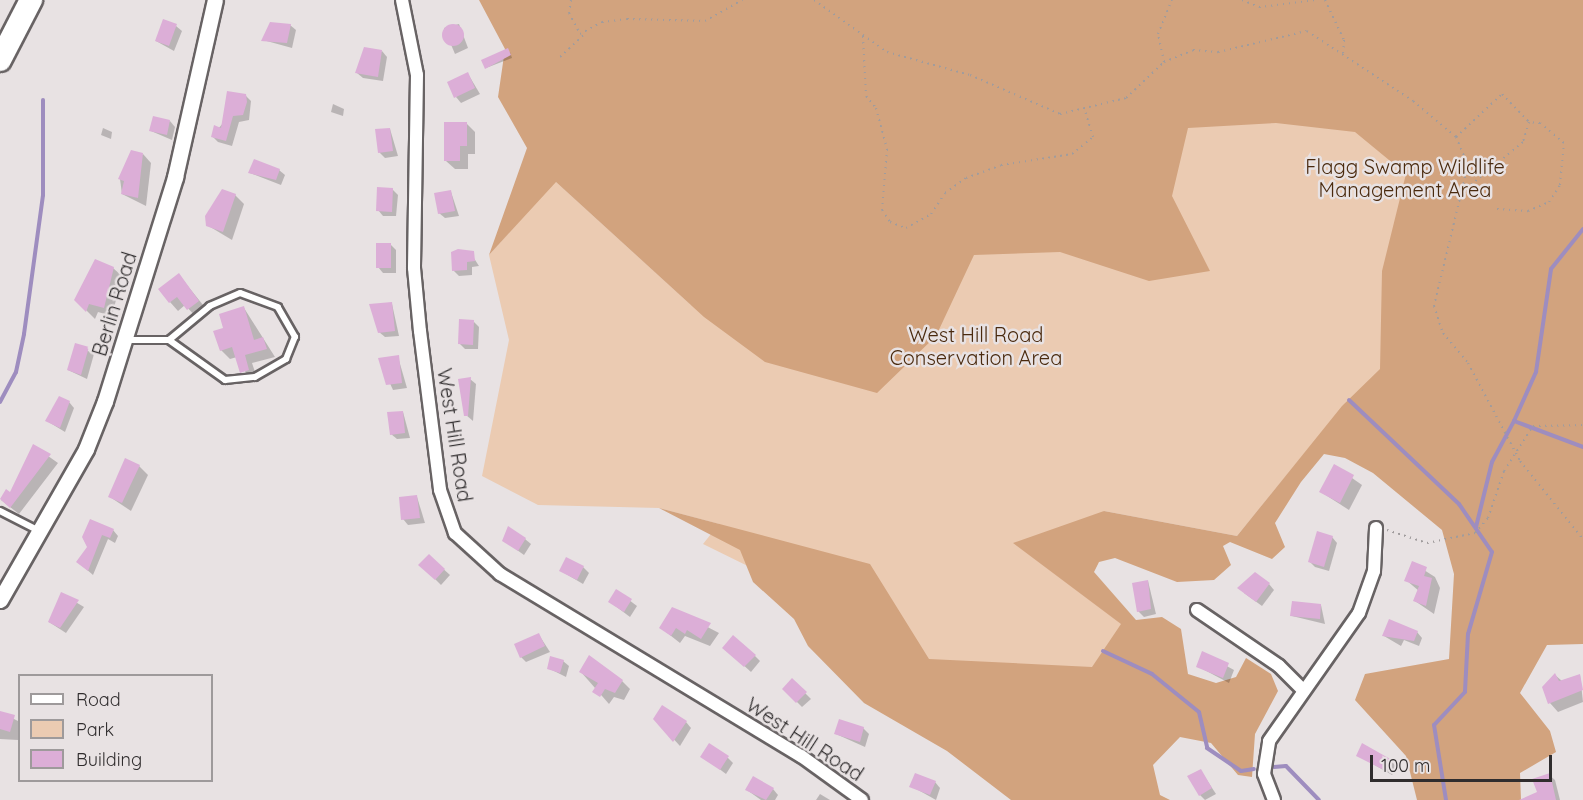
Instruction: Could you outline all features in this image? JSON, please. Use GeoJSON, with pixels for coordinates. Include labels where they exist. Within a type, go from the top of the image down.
{"type":"FeatureCollection","features":[{"type":"Feature","properties":{"kind":"highway"},"geometry":{"type":"LineString","coordinates":[[0,60],[31,0]]}},
{"type":"Feature","properties":{"kind":"street","name":"Berlin Road"},"geometry":{"type":"LineString","coordinates":[[0,600],[89,441],[125,340],[196,99],[215,0]]}},
{"type":"Feature","properties":{"kind":"street","name":"West Hill Road"},"geometry":{"type":"LineString","coordinates":[[402,0],[417,75],[414,267],[420,331],[440,490],[455,533],[500,574],[801,756],[862,800]]}},
{"type":"Feature","properties":{"kind":"street"},"geometry":{"type":"LineString","coordinates":[[1274,800],[1264,758],[1278,723],[1304,691],[1359,613],[1374,571],[1376,528]]}},
{"type":"Feature","properties":{"kind":"street"},"geometry":{"type":"LineString","coordinates":[[1197,610],[1279,666],[1304,691]]}},
{"type":"Feature","properties":{"kind":"lane"},"geometry":{"type":"LineString","coordinates":[[125,340],[169,339],[225,380],[255,377],[286,359],[295,337],[278,307],[240,293],[210,306],[169,339]]}},
{"type":"Feature","properties":{"kind":"lane"},"geometry":{"type":"LineString","coordinates":[[0,511],[40,531]]}},
{"type":"Feature","properties":{"kind":"path"},"geometry":{"type":"LineString","coordinates":[[571,0],[573,29],[586,33]]}},
{"type":"Feature","properties":{"kind":"path"},"geometry":{"type":"LineString","coordinates":[[560,57],[602,22],[627,19],[705,21],[742,0]]}},
{"type":"Feature","properties":{"kind":"path"},"geometry":{"type":"LineString","coordinates":[[814,0],[887,52],[970,75],[1060,114],[1085,110],[1126,98],[1164,62],[1193,50],[1218,52],[1307,31],[1343,56],[1456,136],[1468,165],[1434,306],[1443,333],[1468,363],[1516,454],[1548,502],[1583,539]]}},
{"type":"Feature","properties":{"kind":"path"},"geometry":{"type":"LineString","coordinates":[[1164,62],[1158,34],[1172,0]]}},
{"type":"Feature","properties":{"kind":"path"},"geometry":{"type":"LineString","coordinates":[[1242,0],[1259,7],[1316,0]]}},
{"type":"Feature","properties":{"kind":"path"},"geometry":{"type":"LineString","coordinates":[[1325,0],[1344,40],[1343,56]]}},
{"type":"Feature","properties":{"kind":"path"},"geometry":{"type":"LineString","coordinates":[[863,36],[866,96],[876,108],[887,149],[882,210],[890,222],[906,228],[931,214],[945,193],[966,178],[1001,165],[1072,154],[1093,137],[1085,110]]}},
{"type":"Feature","properties":{"kind":"path"},"geometry":{"type":"LineString","coordinates":[[1456,136],[1502,94],[1529,122],[1540,123],[1564,143],[1560,185],[1549,202],[1528,211],[1497,209]]}},
{"type":"Feature","properties":{"kind":"path"},"geometry":{"type":"LineString","coordinates":[[1459,195],[1523,142],[1529,122]]}},
{"type":"Feature","properties":{"kind":"path"},"geometry":{"type":"LineString","coordinates":[[1376,528],[1427,543],[1475,533],[1533,426],[1583,425]]}},
{"type":"Feature","properties":{"kind":"green space","name":"Flagg Swamp Wildlife Management Area"},"geometry":{"type":"Polygon","coordinates":[[[479,0],[1583,0],[1583,644],[1547,645],[1520,693],[1550,731],[1556,752],[1520,773],[1521,800],[1417,800],[1406,756],[1355,700],[1365,674],[1449,659],[1454,574],[1442,530],[1373,473],[1345,458],[1324,454],[1301,482],[1275,523],[1285,547],[1272,559],[1230,542],[1223,546],[1231,565],[1214,580],[1177,582],[1115,558],[1099,562],[1094,572],[1136,620],[1162,617],[1181,629],[1188,674],[1216,683],[1236,677],[1246,658],[1271,674],[1278,691],[1255,734],[1252,777],[1238,775],[1211,743],[1180,737],[1153,765],[1160,795],[1170,800],[1011,800],[947,751],[864,703],[808,646],[794,619],[753,582],[740,550],[659,508],[870,564],[929,659],[1092,667],[1121,624],[1013,543],[1104,511],[1237,536],[1342,406],[1380,369],[1382,271],[1406,174],[1355,132],[1276,123],[1188,128],[1172,196],[1210,271],[1149,281],[1060,252],[974,255],[936,336],[877,393],[765,362],[704,317],[556,182],[489,255],[527,148],[498,97],[505,49],[479,0]]]}},
{"type":"Feature","properties":{"kind":"green space"},"geometry":{"type":"Polygon","coordinates":[[[1583,0],[1583,432],[1348,400],[1237,536],[1104,511],[1046,567],[1122,624],[1094,665],[1047,772],[766,575],[703,544],[719,524],[659,508],[538,505],[482,476],[509,340],[489,255],[555,181],[691,305],[1046,70],[1583,0]]]}},
{"type":"Feature","properties":{"kind":"building"},"geometry":{"type":"Polygon","coordinates":[[[163,19],[177,24],[169,46],[155,41],[163,19]]]}},
{"type":"Feature","properties":{"kind":"building"},"geometry":{"type":"Polygon","coordinates":[[[270,22],[291,24],[287,43],[261,41],[270,22]]]}},
{"type":"Feature","properties":{"kind":"building"},"geometry":{"type":"Polygon","coordinates":[[[449,24],[457,24],[464,31],[464,39],[457,46],[449,46],[442,39],[442,31],[449,24]]]}},
{"type":"Feature","properties":{"kind":"building"},"geometry":{"type":"Polygon","coordinates":[[[364,47],[382,50],[378,77],[355,73],[364,47]]]}},
{"type":"Feature","properties":{"kind":"building"},"geometry":{"type":"Polygon","coordinates":[[[508,48],[511,55],[485,69],[481,60],[508,48]]]}},
{"type":"Feature","properties":{"kind":"building"},"geometry":{"type":"Polygon","coordinates":[[[468,72],[475,88],[454,98],[447,82],[468,72]]]}},
{"type":"Feature","properties":{"kind":"building"},"geometry":{"type":"Polygon","coordinates":[[[227,91],[246,94],[247,102],[243,115],[233,116],[226,141],[211,137],[214,125],[221,128],[227,91]]]}},
{"type":"Feature","properties":{"kind":"building"},"geometry":{"type":"Polygon","coordinates":[[[153,116],[170,120],[167,135],[149,131],[153,116]]]}},
{"type":"Feature","properties":{"kind":"building"},"geometry":{"type":"Polygon","coordinates":[[[444,122],[467,122],[467,146],[460,146],[460,161],[444,161],[444,122]]]}},
{"type":"Feature","properties":{"kind":"building"},"geometry":{"type":"Polygon","coordinates":[[[390,128],[393,151],[378,153],[375,129],[390,128]]]}},
{"type":"Feature","properties":{"kind":"building"},"geometry":{"type":"Polygon","coordinates":[[[131,150],[143,153],[138,198],[121,194],[124,181],[118,179],[131,150]]]}},
{"type":"Feature","properties":{"kind":"building"},"geometry":{"type":"Polygon","coordinates":[[[254,159],[280,169],[276,180],[248,173],[254,159]]]}},
{"type":"Feature","properties":{"kind":"building"},"geometry":{"type":"Polygon","coordinates":[[[377,187],[393,188],[392,212],[376,211],[377,187]]]}},
{"type":"Feature","properties":{"kind":"building"},"geometry":{"type":"Polygon","coordinates":[[[222,189],[236,194],[223,232],[206,226],[205,216],[222,189]]]}},
{"type":"Feature","properties":{"kind":"building"},"geometry":{"type":"Polygon","coordinates":[[[451,190],[455,211],[438,214],[434,193],[451,190]]]}},
{"type":"Feature","properties":{"kind":"building"},"geometry":{"type":"Polygon","coordinates":[[[376,243],[391,243],[391,268],[376,268],[376,243]]]}},
{"type":"Feature","properties":{"kind":"building"},"geometry":{"type":"Polygon","coordinates":[[[458,249],[474,251],[475,261],[467,262],[467,270],[452,271],[451,252],[458,249]]]}},
{"type":"Feature","properties":{"kind":"building"},"geometry":{"type":"Polygon","coordinates":[[[95,259],[114,267],[104,308],[89,304],[86,312],[74,300],[95,259]]]}},
{"type":"Feature","properties":{"kind":"building"},"geometry":{"type":"Polygon","coordinates":[[[179,273],[199,301],[187,310],[177,297],[169,303],[158,289],[179,273]]]}},
{"type":"Feature","properties":{"kind":"building"},"geometry":{"type":"Polygon","coordinates":[[[392,302],[395,331],[378,333],[369,304],[392,302]]]}},
{"type":"Feature","properties":{"kind":"building"},"geometry":{"type":"Polygon","coordinates":[[[244,306],[254,340],[263,337],[267,349],[245,355],[249,370],[240,373],[232,347],[220,351],[213,331],[223,328],[219,314],[244,306]]]}},
{"type":"Feature","properties":{"kind":"building"},"geometry":{"type":"Polygon","coordinates":[[[459,319],[474,320],[473,345],[458,344],[459,319]]]}},
{"type":"Feature","properties":{"kind":"building"},"geometry":{"type":"Polygon","coordinates":[[[75,343],[89,347],[81,375],[67,370],[75,343]]]}},
{"type":"Feature","properties":{"kind":"building"},"geometry":{"type":"Polygon","coordinates":[[[399,355],[402,383],[386,385],[378,358],[399,355]]]}},
{"type":"Feature","properties":{"kind":"building"},"geometry":{"type":"Polygon","coordinates":[[[471,377],[468,416],[464,416],[458,379],[471,377]]]}},
{"type":"Feature","properties":{"kind":"building"},"geometry":{"type":"Polygon","coordinates":[[[59,396],[70,401],[60,428],[45,421],[59,396]]]}},
{"type":"Feature","properties":{"kind":"building"},"geometry":{"type":"Polygon","coordinates":[[[403,411],[405,433],[390,435],[387,412],[403,411]]]}},
{"type":"Feature","properties":{"kind":"building"},"geometry":{"type":"Polygon","coordinates":[[[33,444],[51,454],[10,508],[0,499],[6,489],[10,492],[33,444]]]}},
{"type":"Feature","properties":{"kind":"building"},"geometry":{"type":"Polygon","coordinates":[[[125,458],[140,465],[122,503],[108,497],[125,458]]]}},
{"type":"Feature","properties":{"kind":"building"},"geometry":{"type":"Polygon","coordinates":[[[1334,464],[1354,475],[1340,503],[1319,492],[1334,464]]]}},
{"type":"Feature","properties":{"kind":"building"},"geometry":{"type":"Polygon","coordinates":[[[417,495],[420,518],[401,520],[399,497],[417,495]]]}},
{"type":"Feature","properties":{"kind":"building"},"geometry":{"type":"Polygon","coordinates":[[[90,519],[114,529],[110,538],[102,535],[88,571],[76,562],[87,547],[82,537],[90,519]]]}},
{"type":"Feature","properties":{"kind":"building"},"geometry":{"type":"Polygon","coordinates":[[[508,526],[526,538],[518,551],[502,541],[508,526]]]}},
{"type":"Feature","properties":{"kind":"building"},"geometry":{"type":"Polygon","coordinates":[[[1317,531],[1333,536],[1324,567],[1308,562],[1317,531]]]}},
{"type":"Feature","properties":{"kind":"building"},"geometry":{"type":"Polygon","coordinates":[[[429,554],[445,569],[435,580],[418,565],[429,554]]]}},
{"type":"Feature","properties":{"kind":"building"},"geometry":{"type":"Polygon","coordinates":[[[566,557],[584,566],[577,580],[559,571],[566,557]]]}},
{"type":"Feature","properties":{"kind":"building"},"geometry":{"type":"Polygon","coordinates":[[[1412,561],[1427,567],[1424,576],[1432,578],[1426,606],[1413,601],[1419,586],[1404,581],[1412,561]]]}},
{"type":"Feature","properties":{"kind":"building"},"geometry":{"type":"Polygon","coordinates":[[[1255,572],[1270,583],[1256,602],[1237,588],[1255,572]]]}},
{"type":"Feature","properties":{"kind":"building"},"geometry":{"type":"Polygon","coordinates":[[[1148,580],[1151,609],[1137,612],[1132,583],[1148,580]]]}},
{"type":"Feature","properties":{"kind":"building"},"geometry":{"type":"Polygon","coordinates":[[[616,589],[632,599],[624,612],[608,602],[616,589]]]}},
{"type":"Feature","properties":{"kind":"building"},"geometry":{"type":"Polygon","coordinates":[[[61,592],[79,600],[60,628],[48,622],[61,592]]]}},
{"type":"Feature","properties":{"kind":"building"},"geometry":{"type":"Polygon","coordinates":[[[1292,601],[1321,604],[1320,619],[1290,616],[1292,601]]]}},
{"type":"Feature","properties":{"kind":"building"},"geometry":{"type":"Polygon","coordinates":[[[672,607],[711,623],[701,639],[687,630],[685,634],[676,628],[671,636],[659,628],[672,607]]]}},
{"type":"Feature","properties":{"kind":"building"},"geometry":{"type":"Polygon","coordinates":[[[1389,619],[1418,631],[1414,641],[1382,636],[1389,619]]]}},
{"type":"Feature","properties":{"kind":"building"},"geometry":{"type":"Polygon","coordinates":[[[539,633],[545,646],[520,658],[514,644],[539,633]]]}},
{"type":"Feature","properties":{"kind":"building"},"geometry":{"type":"Polygon","coordinates":[[[733,635],[756,655],[744,667],[722,648],[733,635]]]}},
{"type":"Feature","properties":{"kind":"building"},"geometry":{"type":"Polygon","coordinates":[[[1202,651],[1229,663],[1223,678],[1196,667],[1202,651]]]}},
{"type":"Feature","properties":{"kind":"building"},"geometry":{"type":"Polygon","coordinates":[[[589,655],[623,680],[615,693],[605,689],[600,697],[592,692],[598,683],[579,672],[589,655]]]}},
{"type":"Feature","properties":{"kind":"building"},"geometry":{"type":"Polygon","coordinates":[[[550,656],[564,660],[560,673],[547,669],[550,656]]]}},
{"type":"Feature","properties":{"kind":"building"},"geometry":{"type":"Polygon","coordinates":[[[1555,673],[1559,681],[1580,674],[1583,690],[1548,704],[1542,687],[1555,673]]]}},
{"type":"Feature","properties":{"kind":"building"},"geometry":{"type":"Polygon","coordinates":[[[792,678],[807,692],[796,703],[782,689],[792,678]]]}},
{"type":"Feature","properties":{"kind":"building"},"geometry":{"type":"Polygon","coordinates":[[[662,705],[687,721],[673,742],[653,719],[662,705]]]}},
{"type":"Feature","properties":{"kind":"building"},"geometry":{"type":"Polygon","coordinates":[[[0,711],[15,715],[10,732],[0,729],[0,711]]]}},
{"type":"Feature","properties":{"kind":"building"},"geometry":{"type":"Polygon","coordinates":[[[839,719],[864,727],[860,742],[834,734],[839,719]]]}},
{"type":"Feature","properties":{"kind":"building"},"geometry":{"type":"Polygon","coordinates":[[[709,743],[729,756],[720,770],[700,757],[709,743]]]}},
{"type":"Feature","properties":{"kind":"building"},"geometry":{"type":"Polygon","coordinates":[[[1362,743],[1392,760],[1386,771],[1356,756],[1362,743]]]}},
{"type":"Feature","properties":{"kind":"building"},"geometry":{"type":"Polygon","coordinates":[[[1201,769],[1212,788],[1199,796],[1187,776],[1201,769]]]}},
{"type":"Feature","properties":{"kind":"building"},"geometry":{"type":"Polygon","coordinates":[[[915,773],[936,781],[930,795],[909,787],[915,773]]]}},
{"type":"Feature","properties":{"kind":"building"},"geometry":{"type":"Polygon","coordinates":[[[1550,773],[1556,800],[1519,800],[1537,792],[1532,779],[1550,773]]]}},
{"type":"Feature","properties":{"kind":"building"},"geometry":{"type":"Polygon","coordinates":[[[753,776],[774,788],[766,800],[745,790],[753,776]]]}},
{"type":"Feature","properties":{"kind":"waterway"},"geometry":{"type":"LineString","coordinates":[[0,402],[16,372],[24,334],[43,195],[43,100]]}},
{"type":"Feature","properties":{"kind":"waterway"},"geometry":{"type":"LineString","coordinates":[[1514,421],[1536,372],[1551,269],[1583,229]]}},
{"type":"Feature","properties":{"kind":"waterway"},"geometry":{"type":"LineString","coordinates":[[1349,400],[1459,504],[1492,552],[1468,634],[1465,692],[1434,725],[1446,800]]}},
{"type":"Feature","properties":{"kind":"waterway"},"geometry":{"type":"LineString","coordinates":[[1476,527],[1492,462],[1514,421],[1583,447]]}},
{"type":"Feature","properties":{"kind":"waterway"},"geometry":{"type":"LineString","coordinates":[[1103,651],[1152,674],[1199,712],[1207,748],[1241,771],[1254,769]]}},
{"type":"Feature","properties":{"kind":"waterway"},"geometry":{"type":"LineString","coordinates":[[1274,767],[1286,766],[1319,800]]}},
{"type":"Feature","properties":{"kind":"park label","name":"West Hill Road Conservation Area"},"geometry":{"type":"Point","coordinates":[976,346]}}]}
